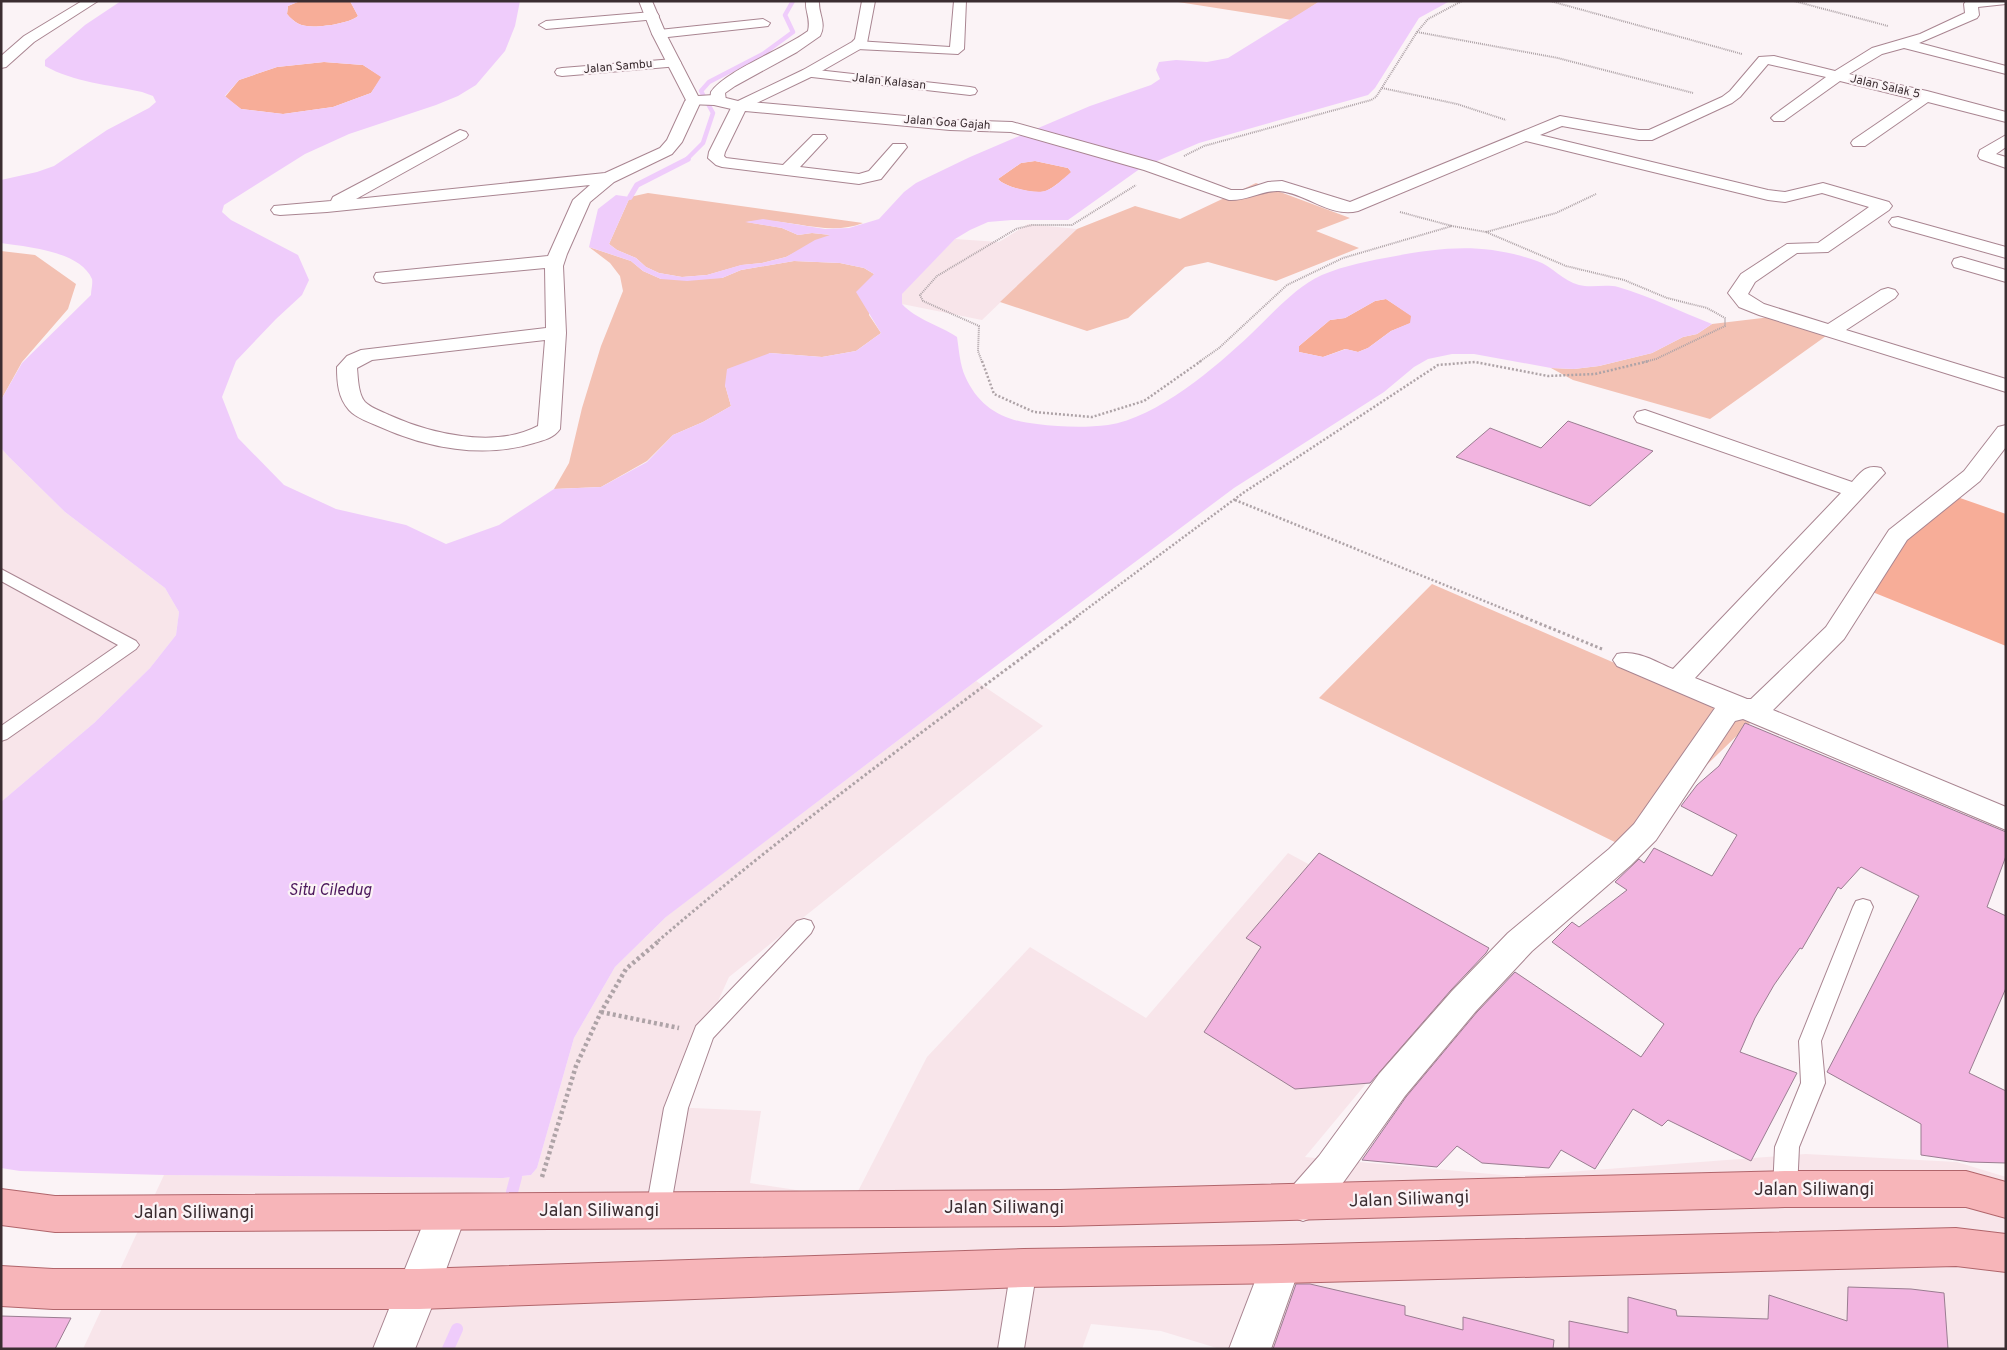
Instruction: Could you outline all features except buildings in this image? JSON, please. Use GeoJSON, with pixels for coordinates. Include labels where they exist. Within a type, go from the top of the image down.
{"type":"FeatureCollection","features":[{"type":"Feature","properties":{"kind":"main road","name":"Jalan Siliwangi"},"geometry":{"type":"LineString","coordinates":[[1,1207],[55,1214],[1050,1208],[1303,1203],[1785,1189],[1966,1189],[2006,1200]]}},
{"type":"Feature","properties":{"kind":"main road"},"geometry":{"type":"LineString","coordinates":[[1,1286],[53,1289],[419,1289],[1024,1268],[1281,1264],[1956,1247],[2006,1253]]}},
{"type":"Feature","properties":{"kind":"street"},"geometry":{"type":"LineString","coordinates":[[1,64],[29,40],[92,1]]}},
{"type":"Feature","properties":{"kind":"street"},"geometry":{"type":"LineString","coordinates":[[645,1],[674,63],[706,101]]}},
{"type":"Feature","properties":{"kind":"street"},"geometry":{"type":"LineString","coordinates":[[556,333],[368,354],[354,360],[347,367],[347,382],[354,404],[364,411],[390,424],[426,436],[468,442],[517,441],[535,437],[549,429],[556,333],[556,262],[582,200],[608,178],[666,151],[706,101],[729,83],[803,43],[815,33],[817,20],[812,8],[813,1]]}},
{"type":"Feature","properties":{"kind":"street"},"geometry":{"type":"LineString","coordinates":[[869,1],[862,40],[857,45],[808,73],[740,106],[716,152],[716,158],[722,162],[859,179],[876,174],[899,147]]}},
{"type":"Feature","properties":{"kind":"street"},"geometry":{"type":"LineString","coordinates":[[857,45],[953,51],[958,49],[960,1]]}},
{"type":"Feature","properties":{"kind":"street"},"geometry":{"type":"LineString","coordinates":[[1779,118],[1877,51],[1925,37],[1972,15],[1971,4],[2004,2]]}},
{"type":"Feature","properties":{"kind":"street"},"geometry":{"type":"LineString","coordinates":[[546,25],[652,16]]}},
{"type":"Feature","properties":{"kind":"street"},"geometry":{"type":"LineString","coordinates":[[659,34],[763,23]]}},
{"type":"Feature","properties":{"kind":"street"},"geometry":{"type":"LineString","coordinates":[[1925,37],[1952,42]]}},
{"type":"Feature","properties":{"kind":"street"},"geometry":{"type":"LineString","coordinates":[[1902,43],[2006,70]]}},
{"type":"Feature","properties":{"kind":"street"},"geometry":{"type":"LineString","coordinates":[[1357,205],[1560,121],[1648,136],[1727,100],[1735,94],[1764,60]]}},
{"type":"Feature","properties":{"kind":"street","name":"Jalan Salak 5"},"geometry":{"type":"LineString","coordinates":[[1764,60],[1774,60],[2004,115]]}},
{"type":"Feature","properties":{"kind":"street","name":"Jalan Sambu"},"geometry":{"type":"LineString","coordinates":[[562,72],[674,63]]}},
{"type":"Feature","properties":{"kind":"street","name":"Jalan Kalasan"},"geometry":{"type":"LineString","coordinates":[[808,73],[970,91]]}},
{"type":"Feature","properties":{"kind":"street"},"geometry":{"type":"LineString","coordinates":[[1859,144],[1931,98],[1949,89]]}},
{"type":"Feature","properties":{"kind":"street","name":"Jalan Goa Gajah"},"geometry":{"type":"LineString","coordinates":[[706,101],[740,106],[950,125],[999,126],[1020,130],[1154,168],[1229,195],[1243,196],[1282,186],[1343,207],[1357,205]]}},
{"type":"Feature","properties":{"kind":"street"},"geometry":{"type":"LineString","coordinates":[[1531,133],[1768,195],[1785,197],[1824,188],[1883,206],[1822,248],[1793,248],[1748,278],[1738,293],[1741,299],[1750,306],[2006,386]]}},
{"type":"Feature","properties":{"kind":"street"},"geometry":{"type":"LineString","coordinates":[[327,207],[460,135]]}},
{"type":"Feature","properties":{"kind":"street"},"geometry":{"type":"LineString","coordinates":[[787,170],[819,138]]}},
{"type":"Feature","properties":{"kind":"street"},"geometry":{"type":"LineString","coordinates":[[2006,140],[1986,153],[1986,156],[1993,160],[2006,163]]}},
{"type":"Feature","properties":{"kind":"street"},"geometry":{"type":"LineString","coordinates":[[280,210],[327,207],[608,178]]}},
{"type":"Feature","properties":{"kind":"street"},"geometry":{"type":"LineString","coordinates":[[1898,222],[2006,253]]}},
{"type":"Feature","properties":{"kind":"street"},"geometry":{"type":"LineString","coordinates":[[383,277],[556,262]]}},
{"type":"Feature","properties":{"kind":"street"},"geometry":{"type":"LineString","coordinates":[[1961,263],[2006,276]]}},
{"type":"Feature","properties":{"kind":"street"},"geometry":{"type":"LineString","coordinates":[[1830,331],[1888,294]]}},
{"type":"Feature","properties":{"kind":"street"},"geometry":{"type":"LineString","coordinates":[[1645,417],[1856,491]]}},
{"type":"Feature","properties":{"kind":"street"},"geometry":{"type":"LineString","coordinates":[[1303,1203],[1332,1168],[1392,1085],[1464,1001],[1520,942],[1620,857],[1645,832],[1725,714],[1760,706],[1822,648],[1835,633],[1898,535],[1972,476],[2006,432]]}},
{"type":"Feature","properties":{"kind":"street"},"geometry":{"type":"LineString","coordinates":[[1678,680],[1872,473]]}},
{"type":"Feature","properties":{"kind":"street"},"geometry":{"type":"LineString","coordinates":[[1627,660],[2006,819]]}},
{"type":"Feature","properties":{"kind":"street"},"geometry":{"type":"LineString","coordinates":[[394,1349],[419,1289],[446,1212]]}},
{"type":"Feature","properties":{"kind":"street"},"geometry":{"type":"LineString","coordinates":[[1250,1349],[1281,1264]]}},
{"type":"Feature","properties":{"kind":"lane"},"geometry":{"type":"LineString","coordinates":[[1,574],[130,645],[1,735]]}},
{"type":"Feature","properties":{"kind":"lane"},"geometry":{"type":"LineString","coordinates":[[1785,1189],[1787,1147],[1813,1083],[1810,1041],[1863,907]]}},
{"type":"Feature","properties":{"kind":"lane"},"geometry":{"type":"LineString","coordinates":[[658,1210],[676,1108],[704,1033],[804,927]]}},
{"type":"Feature","properties":{"kind":"lane"},"geometry":{"type":"LineString","coordinates":[[1011,1349],[1024,1268]]}},
{"type":"Feature","properties":{"kind":"path"},"geometry":{"type":"LineString","coordinates":[[1452,226],[1343,258],[1287,285],[1219,348],[1144,401],[1092,416],[1034,412],[994,394],[978,351],[979,326],[923,301],[920,295],[937,276],[1016,228],[1032,224],[1063,226],[1077,223],[1154,168],[1204,146],[1371,100],[1382,88],[1417,32],[1428,19],[1462,1]]}},
{"type":"Feature","properties":{"kind":"path"},"geometry":{"type":"LineString","coordinates":[[1550,1],[1764,60]]}},
{"type":"Feature","properties":{"kind":"path"},"geometry":{"type":"LineString","coordinates":[[1794,1],[1852,15],[1925,37]]}},
{"type":"Feature","properties":{"kind":"path"},"geometry":{"type":"LineString","coordinates":[[1417,32],[1558,58],[1664,86],[1727,100]]}},
{"type":"Feature","properties":{"kind":"path"},"geometry":{"type":"LineString","coordinates":[[1382,88],[1457,104],[1531,133]]}},
{"type":"Feature","properties":{"kind":"path"},"geometry":{"type":"LineString","coordinates":[[1486,232],[1556,213],[1596,194]]}},
{"type":"Feature","properties":{"kind":"path"},"geometry":{"type":"LineString","coordinates":[[532,1211],[576,1066],[601,1012],[626,969],[706,900],[901,748],[1234,500],[1438,365],[1474,362],[1548,376],[1595,374],[1656,359],[1725,326],[1725,318],[1708,308],[1667,298],[1624,280],[1566,266],[1486,232],[1452,226],[1399,212],[1357,205]]}},
{"type":"Feature","properties":{"kind":"path"},"geometry":{"type":"LineString","coordinates":[[1234,500],[1627,660]]}},
{"type":"Feature","properties":{"kind":"path"},"geometry":{"type":"LineString","coordinates":[[601,1012],[704,1033]]}},
{"type":"Feature","properties":{"kind":"shaded area"},"geometry":{"type":"Polygon","coordinates":[[[300,1],[350,1],[358,16],[338,24],[304,26],[287,14],[288,6],[300,1]]]}},
{"type":"Feature","properties":{"kind":"shaded area"},"geometry":{"type":"Polygon","coordinates":[[[1320,1],[1292,20],[1178,2],[1320,1]]]}},
{"type":"Feature","properties":{"kind":"shaded area"},"geometry":{"type":"Polygon","coordinates":[[[324,62],[363,65],[382,77],[371,93],[333,107],[283,114],[241,109],[225,97],[239,80],[277,67],[324,62]]]}},
{"type":"Feature","properties":{"kind":"shaded area"},"geometry":{"type":"Polygon","coordinates":[[[1035,161],[1068,168],[1072,173],[1046,191],[1041,192],[1013,187],[998,179],[1021,163],[1035,161]]]}},
{"type":"Feature","properties":{"kind":"shaded area"},"geometry":{"type":"Polygon","coordinates":[[[1256,183],[1350,218],[1316,231],[1359,248],[1276,281],[1208,262],[1185,267],[1128,318],[1087,331],[1000,302],[1077,229],[1135,206],[1180,219],[1256,183]]]}},
{"type":"Feature","properties":{"kind":"shaded area"},"geometry":{"type":"Polygon","coordinates":[[[648,193],[863,223],[849,227],[834,228],[776,221],[747,222],[782,228],[798,235],[812,233],[831,235],[786,257],[762,263],[742,265],[707,275],[682,277],[659,273],[609,244],[630,197],[648,193]]]}},
{"type":"Feature","properties":{"kind":"shaded area"},"geometry":{"type":"Polygon","coordinates":[[[1028,224],[1077,229],[982,320],[902,304],[901,294],[955,239],[999,242],[1028,224]]]}},
{"type":"Feature","properties":{"kind":"shaded area"},"geometry":{"type":"Polygon","coordinates":[[[589,247],[631,261],[643,271],[661,279],[722,278],[741,270],[794,261],[840,263],[864,268],[874,274],[869,315],[881,333],[856,351],[822,357],[770,353],[725,385],[731,406],[703,422],[673,435],[647,461],[601,487],[554,489],[569,463],[582,408],[601,346],[623,291],[620,276],[610,263],[589,247]]]}},
{"type":"Feature","properties":{"kind":"shaded area"},"geometry":{"type":"Polygon","coordinates":[[[1,251],[35,255],[76,284],[68,309],[22,362],[1,400],[1,251]]]}},
{"type":"Feature","properties":{"kind":"shaded area"},"geometry":{"type":"Polygon","coordinates":[[[1386,299],[1412,316],[1411,323],[1391,331],[1368,348],[1358,352],[1345,349],[1323,357],[1299,352],[1299,346],[1330,320],[1345,318],[1375,301],[1386,299]]]}},
{"type":"Feature","properties":{"kind":"shaded area"},"geometry":{"type":"Polygon","coordinates":[[[1771,317],[1826,336],[1710,419],[1573,380],[1551,368],[1574,369],[1599,366],[1652,353],[1683,337],[1697,334],[1712,324],[1771,317]]]}},
{"type":"Feature","properties":{"kind":"shaded area"},"geometry":{"type":"Polygon","coordinates":[[[1,448],[65,512],[165,588],[179,612],[176,635],[150,668],[94,723],[1,802],[1,448]]]}},
{"type":"Feature","properties":{"kind":"shaded area"},"geometry":{"type":"Polygon","coordinates":[[[1960,498],[2006,514],[2006,646],[1870,591],[1902,532],[1960,498]]]}},
{"type":"Feature","properties":{"kind":"shaded area"},"geometry":{"type":"Polygon","coordinates":[[[1432,584],[1751,722],[1623,846],[1319,698],[1432,584]]]}},
{"type":"Feature","properties":{"kind":"shaded area"},"geometry":{"type":"Polygon","coordinates":[[[976,681],[1043,726],[729,977],[670,1107],[761,1111],[750,1183],[854,1199],[927,1057],[1030,947],[1146,1018],[1288,853],[1474,954],[1305,1157],[1513,1176],[1806,1154],[1957,1162],[2006,1177],[2006,1349],[1220,1349],[1161,1331],[1091,1324],[1082,1349],[83,1349],[164,1175],[503,1178],[531,1175],[537,1168],[574,1038],[615,967],[667,916],[976,681]]]}},
{"type":"Feature","properties":{"kind":"water","name":"Situ Ciledug"},"geometry":{"type":"Polygon","coordinates":[[[121,1],[300,1],[288,6],[287,14],[304,26],[320,26],[338,24],[358,16],[350,1],[520,1],[515,26],[505,51],[476,85],[458,96],[436,105],[349,134],[305,154],[224,205],[222,212],[231,220],[298,255],[309,280],[302,295],[236,361],[222,397],[238,438],[284,485],[336,509],[406,525],[446,544],[499,525],[554,489],[601,487],[647,462],[673,435],[703,422],[731,406],[725,385],[727,369],[770,353],[822,357],[856,351],[881,333],[856,292],[874,274],[864,268],[840,263],[794,261],[741,270],[722,278],[687,281],[661,279],[643,271],[631,261],[589,247],[598,209],[616,195],[630,197],[609,244],[659,273],[682,277],[707,275],[741,265],[762,263],[786,257],[815,240],[830,235],[812,233],[798,235],[782,228],[745,222],[763,219],[825,229],[849,228],[879,219],[904,192],[916,183],[970,157],[1090,106],[1151,85],[1160,79],[1156,70],[1159,62],[1176,60],[1207,62],[1228,58],[1320,1],[1450,1],[1419,18],[1375,88],[1368,95],[1199,143],[1141,168],[1068,220],[988,222],[955,239],[902,294],[902,304],[908,310],[957,337],[965,376],[978,397],[985,404],[1003,416],[1014,420],[1046,425],[1090,427],[1127,420],[1166,402],[1185,389],[1221,361],[1289,298],[1314,279],[1358,264],[1405,254],[1443,249],[1480,249],[1517,255],[1548,266],[1573,283],[1584,286],[1618,287],[1654,299],[1712,324],[1697,334],[1683,337],[1652,353],[1599,366],[1574,369],[1551,368],[1474,354],[1452,354],[1428,359],[1414,367],[1384,392],[1234,488],[666,917],[615,967],[574,1038],[537,1168],[531,1175],[503,1178],[164,1175],[20,1171],[1,1168],[1,802],[94,723],[150,668],[176,635],[179,612],[165,588],[65,512],[1,448],[1,400],[22,363],[91,295],[92,279],[77,262],[65,256],[1,243],[1,180],[54,166],[107,130],[149,108],[156,102],[153,96],[142,92],[67,76],[45,66],[45,60],[85,25],[121,1]],[[324,62],[277,67],[239,80],[225,96],[241,109],[283,114],[333,107],[371,93],[381,77],[363,65],[324,62]],[[1035,161],[1021,163],[998,179],[1006,185],[1027,191],[1040,192],[1051,188],[1071,172],[1068,168],[1035,161]],[[1386,299],[1375,301],[1345,318],[1330,320],[1299,346],[1299,352],[1323,357],[1346,349],[1358,352],[1368,348],[1391,331],[1410,323],[1411,316],[1386,299]]]}},
{"type":"Feature","properties":{"kind":"waterway"},"geometry":{"type":"LineString","coordinates":[[686,160],[703,143],[713,113],[701,91],[709,82],[763,54],[793,32],[785,15],[793,1]]}},
{"type":"Feature","properties":{"kind":"waterway"},"geometry":{"type":"LineString","coordinates":[[630,197],[637,185],[688,159]]}},
{"type":"Feature","properties":{"kind":"waterway"},"geometry":{"type":"LineString","coordinates":[[512,1192],[516,1177]]}},
{"type":"Feature","properties":{"kind":"waterway"},"geometry":{"type":"LineString","coordinates":[[448,1349],[457,1329]]}}]}
